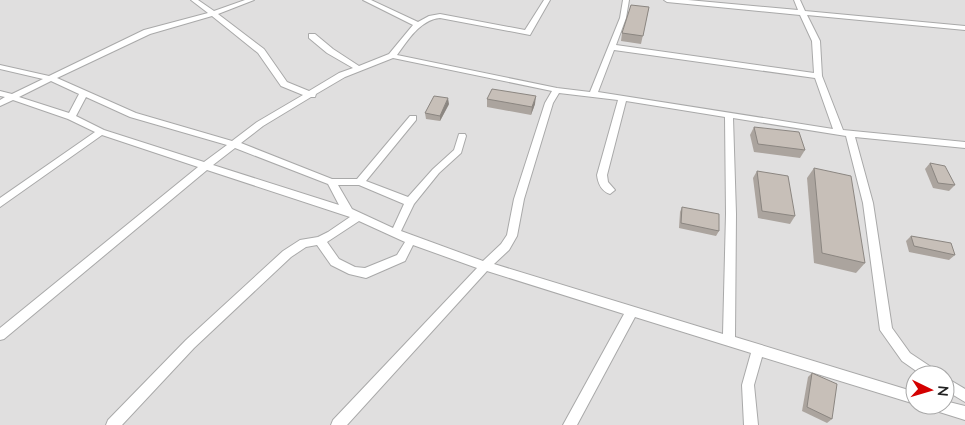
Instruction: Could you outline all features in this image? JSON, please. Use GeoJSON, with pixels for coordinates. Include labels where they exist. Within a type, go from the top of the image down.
{"type":"FeatureCollection","features":[{"type":"Feature","properties":{"kind":"street"},"geometry":{"type":"LineString","coordinates":[[194,0],[261,51],[284,84],[312,94]]}},
{"type":"Feature","properties":{"kind":"street"},"geometry":{"type":"LineString","coordinates":[[0,103],[147,32],[213,14],[251,0]]}},
{"type":"Feature","properties":{"kind":"street"},"geometry":{"type":"LineString","coordinates":[[366,0],[418,25]]}},
{"type":"Feature","properties":{"kind":"street"},"geometry":{"type":"LineString","coordinates":[[0,335],[205,166],[260,124],[342,75],[392,56],[405,38],[418,25],[431,17],[440,16],[527,33],[546,0],[536,0]]}},
{"type":"Feature","properties":{"kind":"street"},"geometry":{"type":"LineString","coordinates":[[593,94],[623,18],[626,0]]}},
{"type":"Feature","properties":{"kind":"street"},"geometry":{"type":"LineString","coordinates":[[667,0],[727,3],[804,13],[965,28]]}},
{"type":"Feature","properties":{"kind":"street"},"geometry":{"type":"LineString","coordinates":[[797,0],[816,42],[818,76],[844,133],[868,203],[886,330],[906,357],[918,365]]}},
{"type":"Feature","properties":{"kind":"street"},"geometry":{"type":"LineString","coordinates":[[312,36],[330,51],[359,69]]}},
{"type":"Feature","properties":{"kind":"street"},"geometry":{"type":"LineString","coordinates":[[612,47],[818,76]]}},
{"type":"Feature","properties":{"kind":"street"},"geometry":{"type":"LineString","coordinates":[[392,56],[557,90],[623,98],[844,133],[965,145]]}},
{"type":"Feature","properties":{"kind":"street"},"geometry":{"type":"LineString","coordinates":[[0,67],[52,79],[133,114],[234,144],[331,182],[360,182],[410,202]]}},
{"type":"Feature","properties":{"kind":"street"},"geometry":{"type":"LineString","coordinates":[[338,425],[485,266],[505,248],[512,236],[519,199],[549,103],[557,90]]}},
{"type":"Feature","properties":{"kind":"street"},"geometry":{"type":"LineString","coordinates":[[71,116],[84,92]]}},
{"type":"Feature","properties":{"kind":"street"},"geometry":{"type":"LineString","coordinates":[[0,93],[71,116],[101,132],[353,215],[412,240],[485,266],[905,395]]}},
{"type":"Feature","properties":{"kind":"street"},"geometry":{"type":"LineString","coordinates":[[610,190],[603,183],[602,175],[623,98]]}},
{"type":"Feature","properties":{"kind":"street"},"geometry":{"type":"LineString","coordinates":[[729,115],[731,214],[729,340]]}},
{"type":"Feature","properties":{"kind":"street"},"geometry":{"type":"LineString","coordinates":[[360,182],[413,118]]}},
{"type":"Feature","properties":{"kind":"street"},"geometry":{"type":"LineString","coordinates":[[0,204],[101,132]]}},
{"type":"Feature","properties":{"kind":"street"},"geometry":{"type":"LineString","coordinates":[[396,232],[410,202],[436,171],[458,151],[462,136]]}},
{"type":"Feature","properties":{"kind":"street"},"geometry":{"type":"LineString","coordinates":[[331,182],[353,215]]}},
{"type":"Feature","properties":{"kind":"street"},"geometry":{"type":"LineString","coordinates":[[113,425],[190,344],[287,254],[304,243],[320,241],[332,235],[353,215]]}},
{"type":"Feature","properties":{"kind":"street"},"geometry":{"type":"LineString","coordinates":[[320,241],[335,262],[353,271],[366,273],[401,258],[412,240]]}},
{"type":"Feature","properties":{"kind":"street"},"geometry":{"type":"LineString","coordinates":[[570,425],[632,311]]}},
{"type":"Feature","properties":{"kind":"street"},"geometry":{"type":"LineString","coordinates":[[752,424],[748,385],[758,350]]}},
{"type":"Feature","properties":{"kind":"shaded area"},"geometry":{"type":"Polygon","coordinates":[[[0,0],[965,0],[965,425],[0,425],[0,0]]]}},
{"type":"Feature","properties":{"kind":"building"},"geometry":{"type":"Polygon","coordinates":[[[631,5],[649,7],[643,36],[622,33],[631,5]]]}},
{"type":"Feature","properties":{"kind":"building"},"geometry":{"type":"Polygon","coordinates":[[[492,89],[536,96],[532,107],[487,99],[492,89]]]}},
{"type":"Feature","properties":{"kind":"building"},"geometry":{"type":"Polygon","coordinates":[[[434,96],[448,98],[440,116],[425,113],[434,96]]]}},
{"type":"Feature","properties":{"kind":"building"},"geometry":{"type":"Polygon","coordinates":[[[754,127],[799,132],[805,150],[758,144],[754,127]]]}},
{"type":"Feature","properties":{"kind":"building"},"geometry":{"type":"Polygon","coordinates":[[[930,163],[945,166],[955,185],[938,183],[930,163]]]}},
{"type":"Feature","properties":{"kind":"building"},"geometry":{"type":"Polygon","coordinates":[[[814,168],[851,176],[865,263],[822,253],[814,168]]]}},
{"type":"Feature","properties":{"kind":"building"},"geometry":{"type":"Polygon","coordinates":[[[757,171],[788,176],[795,216],[762,211],[757,171]]]}},
{"type":"Feature","properties":{"kind":"building"},"geometry":{"type":"Polygon","coordinates":[[[682,207],[719,214],[719,231],[681,223],[682,207]]]}},
{"type":"Feature","properties":{"kind":"building"},"geometry":{"type":"Polygon","coordinates":[[[911,236],[951,243],[955,255],[914,246],[911,236]]]}},
{"type":"Feature","properties":{"kind":"building"},"geometry":{"type":"Polygon","coordinates":[[[812,373],[837,384],[832,419],[807,407],[812,373]]]}}]}
